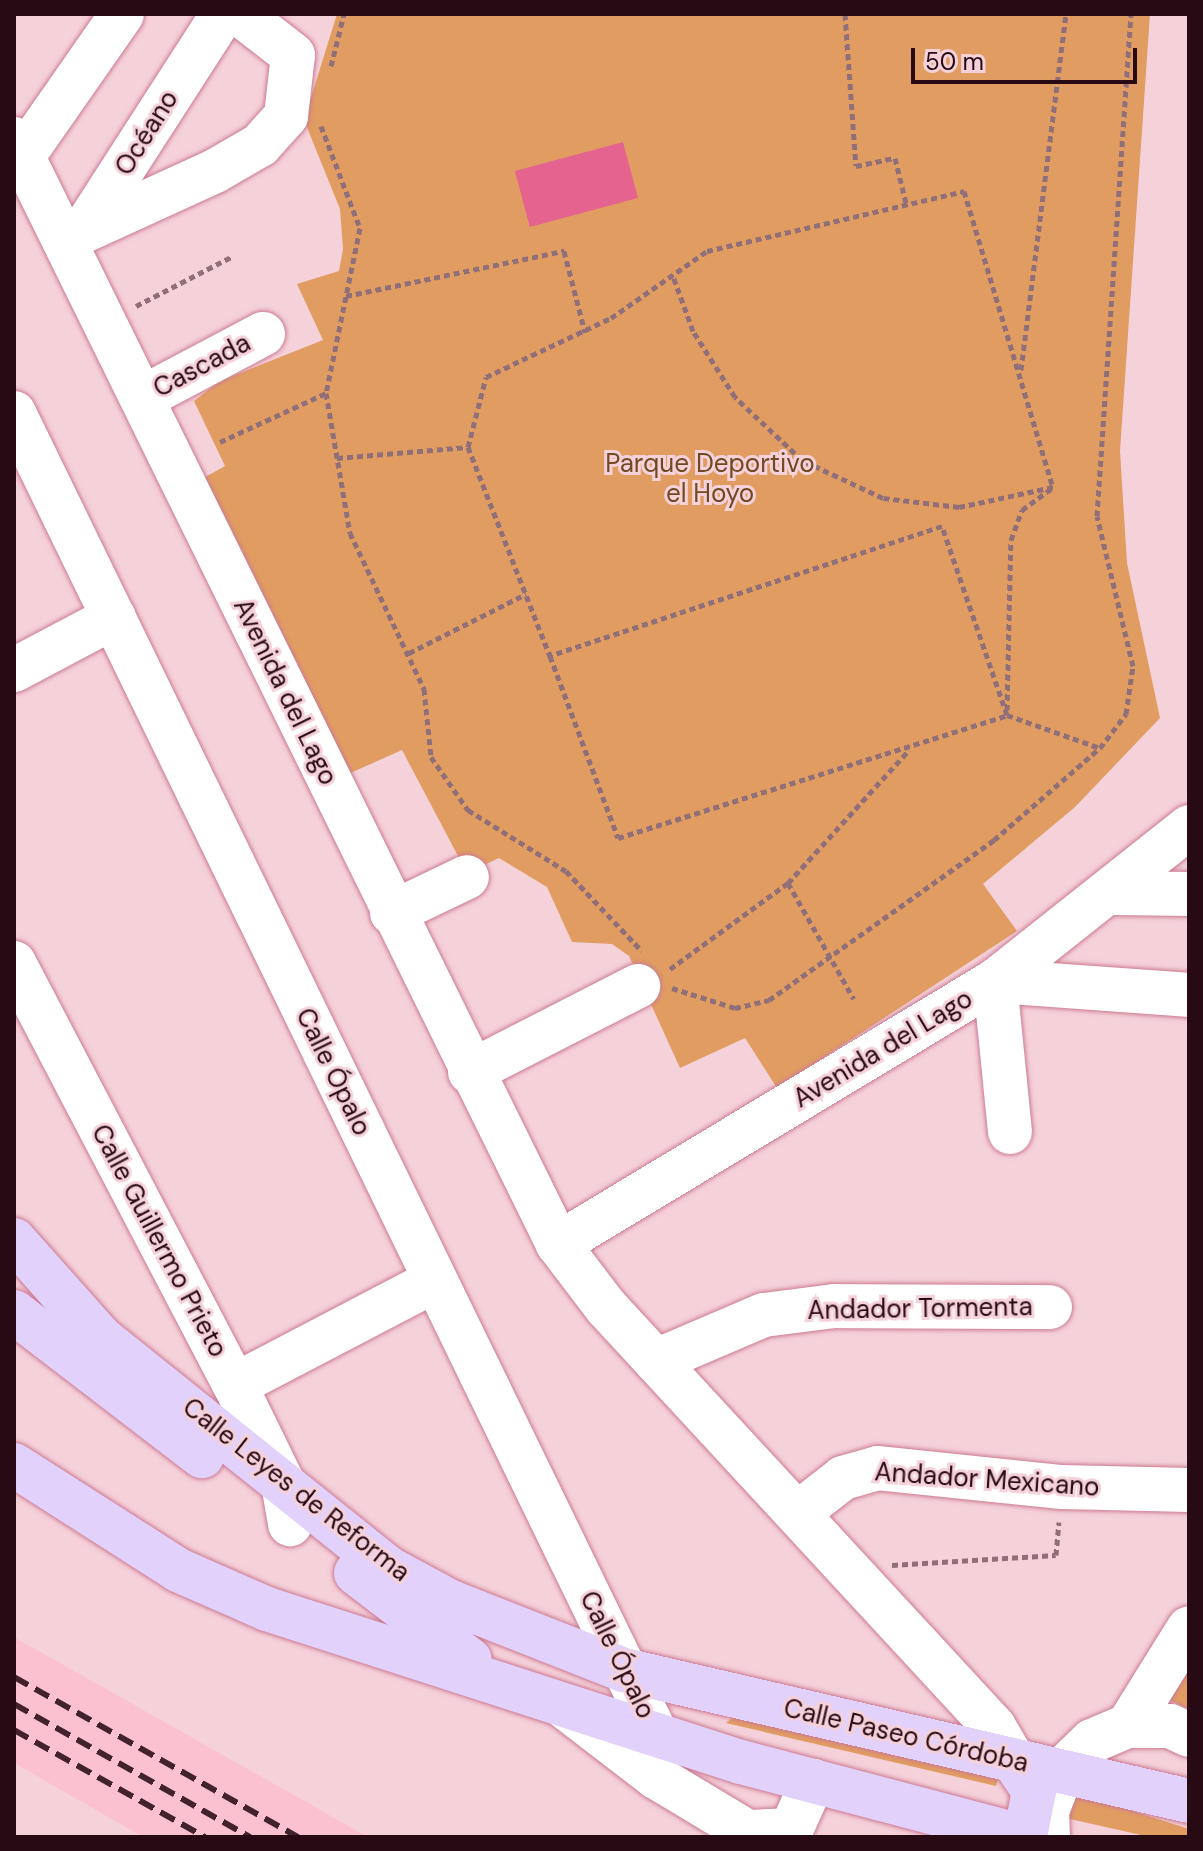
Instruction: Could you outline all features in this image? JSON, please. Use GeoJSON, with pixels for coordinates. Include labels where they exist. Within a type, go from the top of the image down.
{"type":"FeatureCollection","features":[{"type":"Feature","properties":{"kind":"main road","name":"Calle Leyes de Reforma"},"geometry":{"type":"LineString","coordinates":[[14,1240],[101,1338],[451,1649],[538,1694]]}},
{"type":"Feature","properties":{"kind":"main road","name":"Calle Leyes de Reforma"},"geometry":{"type":"LineString","coordinates":[[14,1312],[287,1503],[388,1568],[545,1644],[624,1670]]}},
{"type":"Feature","properties":{"kind":"main road"},"geometry":{"type":"LineString","coordinates":[[14,1465],[178,1570],[267,1609],[813,1781],[1025,1837],[1034,1791],[1015,1763]]}},
{"type":"Feature","properties":{"kind":"main road","name":"Calle Paseo Córdoba"},"geometry":{"type":"LineString","coordinates":[[624,1670],[1015,1763],[1064,1768],[1189,1801]]}},
{"type":"Feature","properties":{"kind":"street"},"geometry":{"type":"LineString","coordinates":[[19,147],[122,14]]}},
{"type":"Feature","properties":{"kind":"street","name":"Océano"},"geometry":{"type":"LineString","coordinates":[[74,235],[223,14]]}},
{"type":"Feature","properties":{"kind":"street"},"geometry":{"type":"LineString","coordinates":[[74,235],[226,165],[260,145],[286,116],[296,79],[293,55],[240,14]]}},
{"type":"Feature","properties":{"kind":"street","name":"Avenida del Lago"},"geometry":{"type":"LineString","coordinates":[[19,147],[74,235],[104,322],[470,1072],[558,1244],[656,1361],[994,1727],[1015,1763]]}},
{"type":"Feature","properties":{"kind":"street","name":"Cascada"},"geometry":{"type":"LineString","coordinates":[[142,398],[263,334]]}},
{"type":"Feature","properties":{"kind":"street","name":"Calle Ópalo"},"geometry":{"type":"LineString","coordinates":[[14,413],[654,1730]]}},
{"type":"Feature","properties":{"kind":"street"},"geometry":{"type":"LineString","coordinates":[[14,670],[114,617]]}},
{"type":"Feature","properties":{"kind":"street","name":"Avenida del Lago"},"geometry":{"type":"LineString","coordinates":[[558,1244],[995,981],[1114,893],[1189,827]]}},
{"type":"Feature","properties":{"kind":"street"},"geometry":{"type":"LineString","coordinates":[[392,913],[467,877]]}},
{"type":"Feature","properties":{"kind":"street"},"geometry":{"type":"LineString","coordinates":[[1114,893],[1189,894]]}},
{"type":"Feature","properties":{"kind":"street","name":"Calle Guillermo Prieto"},"geometry":{"type":"LineString","coordinates":[[14,963],[235,1385],[287,1503]]}},
{"type":"Feature","properties":{"kind":"street"},"geometry":{"type":"LineString","coordinates":[[1010,1132],[995,981],[1189,995]]}},
{"type":"Feature","properties":{"kind":"street"},"geometry":{"type":"LineString","coordinates":[[470,1072],[648,983]]}},
{"type":"Feature","properties":{"kind":"street"},"geometry":{"type":"LineString","coordinates":[[235,1385],[434,1281]]}},
{"type":"Feature","properties":{"kind":"street","name":"Andador Tormenta"},"geometry":{"type":"LineString","coordinates":[[656,1361],[764,1315],[834,1306],[1050,1307]]}},
{"type":"Feature","properties":{"kind":"street","name":"Andador Mexicano"},"geometry":{"type":"LineString","coordinates":[[798,1513],[843,1478],[877,1468],[1062,1487],[1189,1490]]}},
{"type":"Feature","properties":{"kind":"street"},"geometry":{"type":"LineString","coordinates":[[1128,1726],[1189,1628]]}},
{"type":"Feature","properties":{"kind":"street"},"geometry":{"type":"LineString","coordinates":[[538,1694],[656,1777],[753,1835],[791,1830],[813,1781]]}},
{"type":"Feature","properties":{"kind":"street"},"geometry":{"type":"LineString","coordinates":[[1048,1837],[1047,1811],[1064,1768],[1092,1741],[1128,1726],[1170,1726],[1189,1735]]}},
{"type":"Feature","properties":{"kind":"street"},"geometry":{"type":"LineString","coordinates":[[654,1730],[656,1777]]}},
{"type":"Feature","properties":{"kind":"path"},"geometry":{"type":"LineString","coordinates":[[328,81],[344,14]]}},
{"type":"Feature","properties":{"kind":"path"},"geometry":{"type":"LineString","coordinates":[[845,14],[856,166],[895,158],[906,203]]}},
{"type":"Feature","properties":{"kind":"path"},"geometry":{"type":"LineString","coordinates":[[1021,375],[1066,14]]}},
{"type":"Feature","properties":{"kind":"path"},"geometry":{"type":"LineString","coordinates":[[321,117],[359,215],[326,393],[337,458],[350,533],[409,653],[429,708],[431,757],[449,787],[468,810],[566,871],[604,904],[648,983],[735,1008],[769,1000],[994,840],[1100,748],[1126,714],[1133,666],[1097,516],[1131,14]]}},
{"type":"Feature","properties":{"kind":"path"},"geometry":{"type":"LineString","coordinates":[[1053,487],[964,191],[739,240],[707,251],[585,332],[486,377],[468,447],[618,838],[911,748],[1007,715],[1100,748]]}},
{"type":"Feature","properties":{"kind":"path"},"geometry":{"type":"LineString","coordinates":[[346,296],[564,251],[585,332]]}},
{"type":"Feature","properties":{"kind":"path"},"geometry":{"type":"LineString","coordinates":[[104,322],[231,257]]}},
{"type":"Feature","properties":{"kind":"path"},"geometry":{"type":"LineString","coordinates":[[673,276],[693,331],[735,397],[802,460],[883,498],[959,507],[1053,487]]}},
{"type":"Feature","properties":{"kind":"path"},"geometry":{"type":"LineString","coordinates":[[220,442],[326,393]]}},
{"type":"Feature","properties":{"kind":"path"},"geometry":{"type":"LineString","coordinates":[[337,458],[468,447]]}},
{"type":"Feature","properties":{"kind":"path"},"geometry":{"type":"LineString","coordinates":[[1007,715],[1011,540],[1022,510],[1053,487]]}},
{"type":"Feature","properties":{"kind":"path"},"geometry":{"type":"LineString","coordinates":[[550,656],[942,526],[1007,715]]}},
{"type":"Feature","properties":{"kind":"path"},"geometry":{"type":"LineString","coordinates":[[409,653],[526,594]]}},
{"type":"Feature","properties":{"kind":"path"},"geometry":{"type":"LineString","coordinates":[[648,983],[788,883],[911,748]]}},
{"type":"Feature","properties":{"kind":"path"},"geometry":{"type":"LineString","coordinates":[[788,883],[829,960],[854,999]]}},
{"type":"Feature","properties":{"kind":"path"},"geometry":{"type":"LineString","coordinates":[[847,1567],[1056,1555],[1062,1487]]}},
{"type":"Feature","properties":{"kind":"shaded area"},"geometry":{"type":"Polygon","coordinates":[[[623,142],[638,198],[530,227],[515,171],[623,142]]]}},
{"type":"Feature","properties":{"kind":"shaded area"},"geometry":{"type":"Polygon","coordinates":[[[14,1637],[368,1837],[143,1837],[14,1763],[14,1637]]]}},
{"type":"Feature","properties":{"kind":"green space","name":"Parque Deportivo el Hoyo"},"geometry":{"type":"Polygon","coordinates":[[[337,14],[1150,14],[1120,451],[1127,563],[1160,718],[1075,807],[983,884],[1017,931],[777,1088],[745,1038],[680,1068],[629,956],[612,944],[572,942],[547,887],[499,858],[467,873],[402,750],[346,775],[200,480],[225,466],[194,401],[220,381],[323,340],[297,284],[339,271],[343,249],[340,209],[304,120],[337,14]]]}},
{"type":"Feature","properties":{"kind":"green space"},"geometry":{"type":"Polygon","coordinates":[[[1189,1668],[1189,1709],[1169,1700],[1189,1668]]]}},
{"type":"Feature","properties":{"kind":"green space"},"geometry":{"type":"Polygon","coordinates":[[[743,1709],[1000,1771],[996,1786],[726,1723],[743,1709]]]}},
{"type":"Feature","properties":{"kind":"green space"},"geometry":{"type":"Polygon","coordinates":[[[1067,1790],[1189,1829],[1189,1837],[1150,1837],[1061,1817],[1067,1790]]]}},
{"type":"Feature","properties":{"kind":"railway"},"geometry":{"type":"LineString","coordinates":[[14,1677],[298,1837]]}},
{"type":"Feature","properties":{"kind":"railway"},"geometry":{"type":"LineString","coordinates":[[14,1704],[250,1837]]}},
{"type":"Feature","properties":{"kind":"railway"},"geometry":{"type":"LineString","coordinates":[[14,1730],[205,1837]]}}]}
